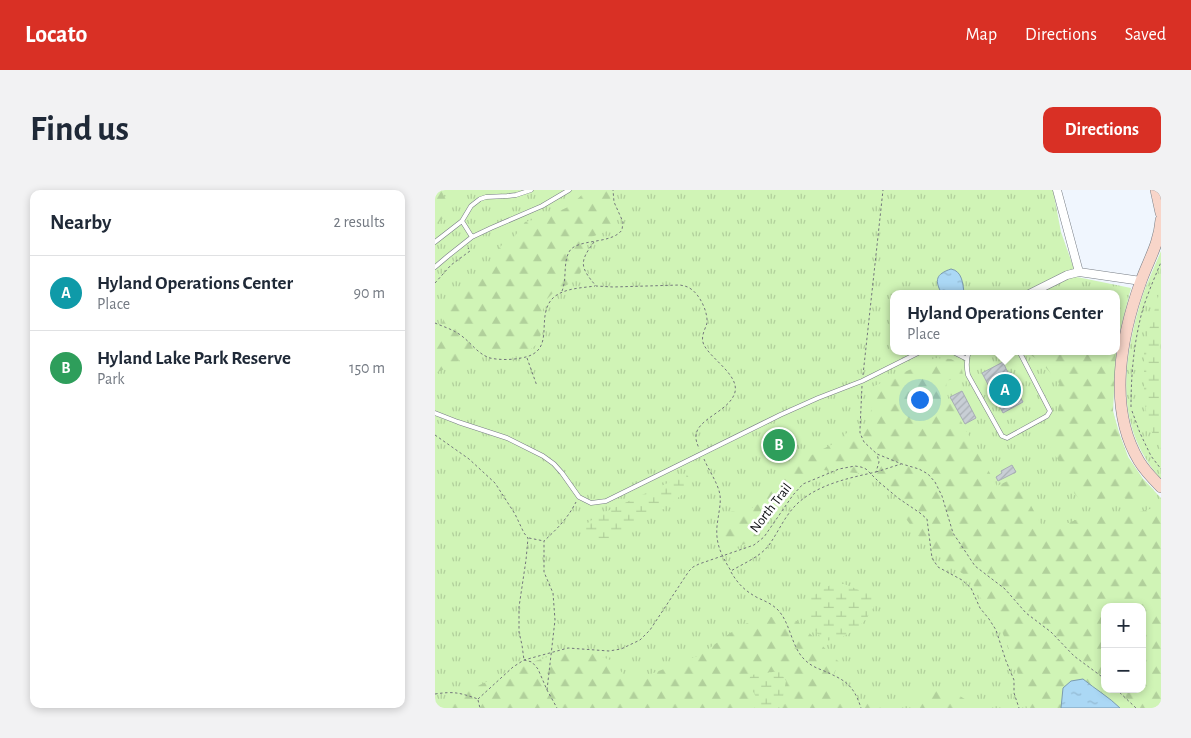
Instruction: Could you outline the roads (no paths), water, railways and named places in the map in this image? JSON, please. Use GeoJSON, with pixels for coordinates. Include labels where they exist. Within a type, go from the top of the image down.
{"type":"FeatureCollection","features":[{"type":"Feature","properties":{"kind":"street"},"geometry":{"type":"LineString","coordinates":[[1057,190],[1079,272]]}},
{"type":"Feature","properties":{"kind":"street"},"geometry":{"type":"LineString","coordinates":[[1156,190],[1161,213]]}},
{"type":"Feature","properties":{"kind":"street"},"geometry":{"type":"LineString","coordinates":[[1161,220],[1158,239],[1141,281],[1131,313],[1122,362],[1120,394],[1121,412],[1131,446],[1140,462],[1161,488]]}},
{"type":"Feature","properties":{"kind":"street"},"geometry":{"type":"LineString","coordinates":[[1037,290],[1067,275],[1079,272],[1141,281]]}},
{"type":"Feature","properties":{"kind":"lane"},"geometry":{"type":"LineString","coordinates":[[435,242],[462,221],[471,206],[480,199],[486,196],[516,195],[531,190]]}},
{"type":"Feature","properties":{"kind":"lane"},"geometry":{"type":"LineString","coordinates":[[435,267],[473,238],[542,206],[569,190]]}},
{"type":"Feature","properties":{"kind":"lane"},"geometry":{"type":"LineString","coordinates":[[462,221],[473,238]]}},
{"type":"Feature","properties":{"kind":"lane"},"geometry":{"type":"LineString","coordinates":[[435,413],[507,438],[543,456],[562,473],[579,497],[591,503],[606,501],[788,411],[862,381],[914,355]]}},
{"type":"Feature","properties":{"kind":"lane"},"geometry":{"type":"LineString","coordinates":[[958,355],[967,360]]}},
{"type":"Feature","properties":{"kind":"lane"},"geometry":{"type":"LineString","coordinates":[[968,355],[966,368],[968,375],[1002,436],[1007,438],[1047,416],[1050,411],[1021,355]]}},
{"type":"Feature","properties":{"kind":"water"},"geometry":{"type":"Polygon","coordinates":[[[951,269],[958,272],[963,290],[940,290],[937,281],[942,273],[951,269]]]}},
{"type":"Feature","properties":{"kind":"water"},"geometry":{"type":"Polygon","coordinates":[[[1083,679],[1120,708],[1061,708],[1063,688],[1071,681],[1083,679]]]}},
{"type":"Feature","properties":{"kind":"place","name":"Hyland Operations Center"},"geometry":{"type":"Point","coordinates":[1005,390]}},
{"type":"Feature","properties":{"kind":"place","name":"Hyland Lake Park Reserve"},"geometry":{"type":"Point","coordinates":[779,445]}}]}
